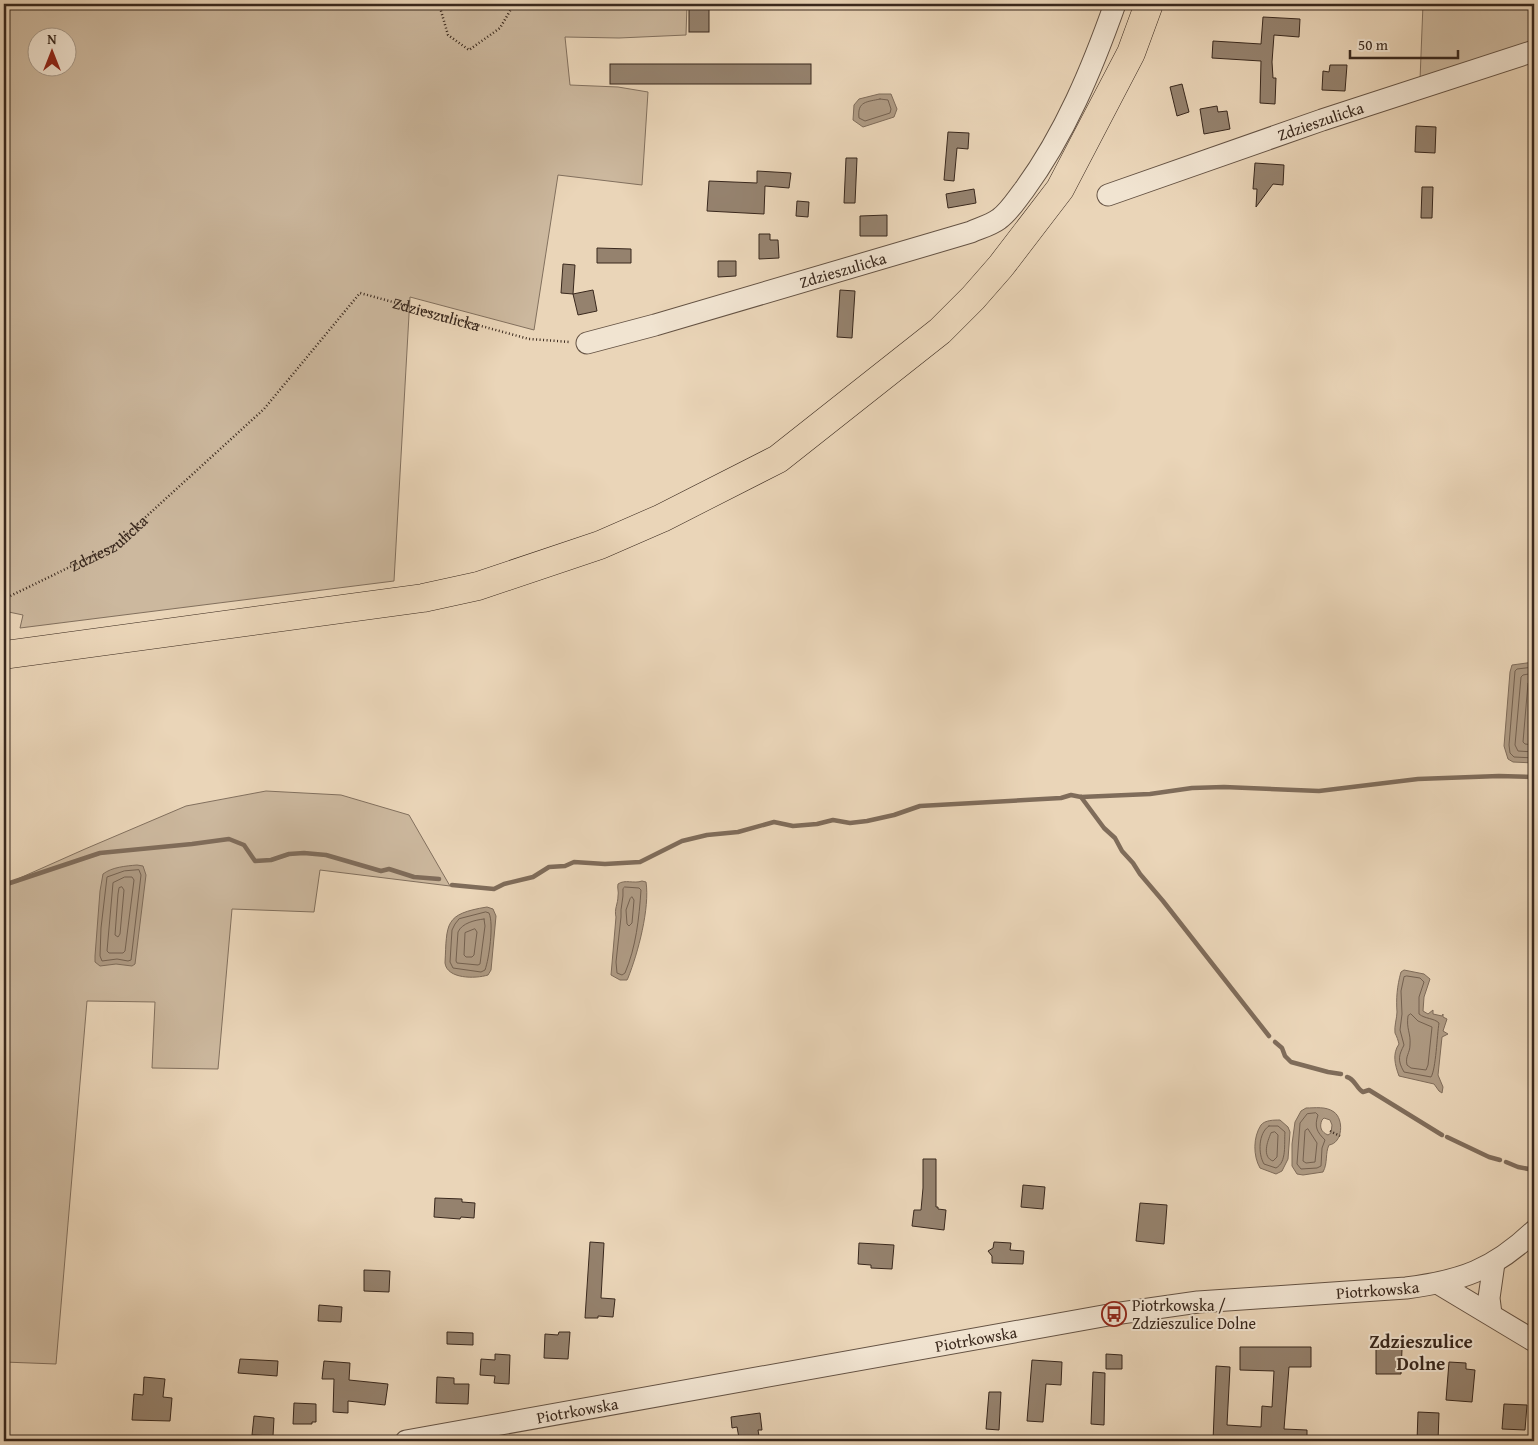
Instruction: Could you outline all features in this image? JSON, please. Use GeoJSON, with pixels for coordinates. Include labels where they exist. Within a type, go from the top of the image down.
{"type":"FeatureCollection","features":[{"type":"Feature","properties":{"kind":"main road"},"geometry":{"type":"LineString","coordinates":[[4,655],[423,598],[478,586],[600,544],[662,518],[778,458],[940,331],[1001,266],[1060,188],[1131,53],[1149,4]]}},
{"type":"Feature","properties":{"kind":"street","name":"Zdzieszulicka"},"geometry":{"type":"LineString","coordinates":[[587,343],[656,325],[971,232],[1000,219],[1020,196],[1039,169],[1074,106],[1098,51],[1115,4]]}},
{"type":"Feature","properties":{"kind":"street","name":"Zdzieszulicka"},"geometry":{"type":"LineString","coordinates":[[1108,195],[1322,120],[1534,51]]}},
{"type":"Feature","properties":{"kind":"street","name":"Piotrkowska"},"geometry":{"type":"LineString","coordinates":[[406,1441],[1114,1314],[1198,1302],[1406,1288],[1439,1284],[1494,1263],[1519,1245],[1534,1231]]}},
{"type":"Feature","properties":{"kind":"street"},"geometry":{"type":"LineString","coordinates":[[1492,1314],[1489,1298],[1494,1263]]}},
{"type":"Feature","properties":{"kind":"street"},"geometry":{"type":"LineString","coordinates":[[1439,1284],[1492,1314],[1534,1341]]}},
{"type":"Feature","properties":{"kind":"path"},"geometry":{"type":"LineString","coordinates":[[440,4],[448,35],[469,50],[500,28],[514,4]]}},
{"type":"Feature","properties":{"kind":"path","name":"Zdzieszulicka"},"geometry":{"type":"LineString","coordinates":[[4,599],[114,545],[264,409],[360,294],[529,338],[587,343]]}},
{"type":"Feature","properties":{"kind":"path"},"geometry":{"type":"LineString","coordinates":[[1330,1131],[1340,1136]]}},
{"type":"Feature","properties":{"kind":"shaded area"},"geometry":{"type":"Polygon","coordinates":[[[4,4],[687,4],[686,35],[619,38],[565,37],[570,85],[618,87],[648,92],[642,185],[558,175],[534,330],[410,297],[394,581],[20,628],[23,615],[4,611],[4,4]]]}},
{"type":"Feature","properties":{"kind":"shaded area"},"geometry":{"type":"Polygon","coordinates":[[[1423,4],[1534,4],[1534,44],[1420,80],[1423,4]]]}},
{"type":"Feature","properties":{"kind":"shaded area"},"geometry":{"type":"Polygon","coordinates":[[[266,791],[341,795],[409,815],[450,886],[320,870],[314,912],[232,909],[218,1069],[152,1068],[155,1002],[87,1001],[56,1364],[4,1362],[4,885],[186,806],[266,791]]]}},
{"type":"Feature","properties":{"kind":"water"},"geometry":{"type":"Polygon","coordinates":[[[879,94],[891,94],[897,109],[894,117],[863,127],[853,120],[854,105],[859,99],[879,94]]]}},
{"type":"Feature","properties":{"kind":"water"},"geometry":{"type":"Polygon","coordinates":[[[1534,662],[1534,763],[1513,762],[1508,759],[1504,746],[1510,672],[1512,665],[1534,662]]]}},
{"type":"Feature","properties":{"kind":"water"},"geometry":{"type":"Polygon","coordinates":[[[143,866],[146,875],[135,964],[132,966],[116,964],[100,966],[95,962],[95,956],[103,874],[115,868],[143,866]]]}},
{"type":"Feature","properties":{"kind":"water"},"geometry":{"type":"Polygon","coordinates":[[[646,882],[647,893],[645,917],[636,956],[628,978],[627,980],[620,980],[611,975],[618,884],[646,882]]]}},
{"type":"Feature","properties":{"kind":"water"},"geometry":{"type":"Polygon","coordinates":[[[487,907],[493,909],[496,916],[491,970],[488,975],[483,976],[469,977],[456,975],[447,968],[445,963],[446,938],[451,923],[455,917],[463,913],[487,907]]]}},
{"type":"Feature","properties":{"kind":"water"},"geometry":{"type":"Polygon","coordinates":[[[1404,970],[1424,974],[1430,979],[1424,997],[1423,1011],[1428,1014],[1433,1010],[1433,1014],[1442,1016],[1443,1014],[1443,1017],[1447,1019],[1443,1031],[1448,1034],[1442,1037],[1438,1075],[1443,1087],[1442,1093],[1434,1084],[1399,1076],[1395,1052],[1399,1044],[1395,1030],[1399,982],[1401,972],[1404,970]]]}},
{"type":"Feature","properties":{"kind":"water"},"geometry":{"type":"Polygon","coordinates":[[[1306,1108],[1328,1109],[1337,1115],[1341,1125],[1337,1140],[1329,1145],[1323,1172],[1297,1174],[1292,1166],[1295,1122],[1301,1111],[1306,1108]],[[1324,1118],[1321,1125],[1322,1131],[1328,1135],[1331,1133],[1332,1125],[1330,1120],[1324,1118]]]}},
{"type":"Feature","properties":{"kind":"water"},"geometry":{"type":"Polygon","coordinates":[[[1280,1120],[1288,1127],[1290,1132],[1288,1159],[1282,1171],[1276,1174],[1260,1168],[1256,1158],[1255,1146],[1256,1135],[1261,1125],[1267,1121],[1280,1120]]]}},
{"type":"Feature","properties":{"kind":"building"},"geometry":{"type":"Polygon","coordinates":[[[689,4],[709,4],[709,32],[689,32],[689,4]]]}},
{"type":"Feature","properties":{"kind":"building"},"geometry":{"type":"Polygon","coordinates":[[[1263,17],[1300,19],[1299,37],[1274,35],[1272,62],[1273,78],[1276,78],[1275,104],[1260,103],[1261,61],[1212,58],[1213,41],[1261,44],[1263,17]]]}},
{"type":"Feature","properties":{"kind":"building"},"geometry":{"type":"Polygon","coordinates":[[[610,64],[811,64],[811,84],[610,84],[610,64]]]}},
{"type":"Feature","properties":{"kind":"building"},"geometry":{"type":"Polygon","coordinates":[[[1330,65],[1347,65],[1345,91],[1322,90],[1323,71],[1329,72],[1330,65]]]}},
{"type":"Feature","properties":{"kind":"building"},"geometry":{"type":"Polygon","coordinates":[[[1182,84],[1189,112],[1177,116],[1170,87],[1182,84]]]}},
{"type":"Feature","properties":{"kind":"building"},"geometry":{"type":"Polygon","coordinates":[[[1217,106],[1218,112],[1227,111],[1230,129],[1204,134],[1200,109],[1217,106]]]}},
{"type":"Feature","properties":{"kind":"building"},"geometry":{"type":"Polygon","coordinates":[[[1416,126],[1436,127],[1435,153],[1415,152],[1416,126]]]}},
{"type":"Feature","properties":{"kind":"building"},"geometry":{"type":"Polygon","coordinates":[[[948,132],[969,133],[968,149],[957,148],[954,181],[944,180],[948,132]]]}},
{"type":"Feature","properties":{"kind":"building"},"geometry":{"type":"Polygon","coordinates":[[[846,158],[857,158],[855,203],[844,203],[846,158]]]}},
{"type":"Feature","properties":{"kind":"building"},"geometry":{"type":"Polygon","coordinates":[[[1255,163],[1284,165],[1283,185],[1273,184],[1256,207],[1257,189],[1253,189],[1255,163]]]}},
{"type":"Feature","properties":{"kind":"building"},"geometry":{"type":"Polygon","coordinates":[[[757,171],[791,173],[789,188],[765,186],[764,214],[707,211],[709,181],[757,183],[757,171]]]}},
{"type":"Feature","properties":{"kind":"building"},"geometry":{"type":"Polygon","coordinates":[[[1422,187],[1433,187],[1432,218],[1421,218],[1422,187]]]}},
{"type":"Feature","properties":{"kind":"building"},"geometry":{"type":"Polygon","coordinates":[[[974,189],[976,203],[948,208],[946,194],[974,189]]]}},
{"type":"Feature","properties":{"kind":"building"},"geometry":{"type":"Polygon","coordinates":[[[797,201],[809,202],[808,217],[796,216],[797,201]]]}},
{"type":"Feature","properties":{"kind":"building"},"geometry":{"type":"Polygon","coordinates":[[[887,215],[887,236],[860,236],[860,216],[887,215]]]}},
{"type":"Feature","properties":{"kind":"building"},"geometry":{"type":"Polygon","coordinates":[[[759,234],[770,234],[770,240],[778,240],[779,258],[759,259],[759,234]]]}},
{"type":"Feature","properties":{"kind":"building"},"geometry":{"type":"Polygon","coordinates":[[[597,248],[631,249],[631,263],[597,263],[597,248]]]}},
{"type":"Feature","properties":{"kind":"building"},"geometry":{"type":"Polygon","coordinates":[[[718,261],[736,261],[736,276],[718,277],[718,261]]]}},
{"type":"Feature","properties":{"kind":"building"},"geometry":{"type":"Polygon","coordinates":[[[563,264],[575,265],[573,294],[561,293],[563,264]]]}},
{"type":"Feature","properties":{"kind":"building"},"geometry":{"type":"Polygon","coordinates":[[[593,290],[597,311],[578,315],[573,294],[593,290]]]}},
{"type":"Feature","properties":{"kind":"building"},"geometry":{"type":"Polygon","coordinates":[[[840,290],[855,291],[852,338],[837,337],[840,290]]]}},
{"type":"Feature","properties":{"kind":"building"},"geometry":{"type":"Polygon","coordinates":[[[923,1159],[936,1159],[936,1207],[946,1210],[944,1230],[912,1226],[914,1210],[921,1210],[923,1159]]]}},
{"type":"Feature","properties":{"kind":"building"},"geometry":{"type":"Polygon","coordinates":[[[1023,1185],[1045,1187],[1043,1209],[1021,1207],[1023,1185]]]}},
{"type":"Feature","properties":{"kind":"building"},"geometry":{"type":"Polygon","coordinates":[[[435,1198],[462,1199],[462,1202],[475,1203],[474,1218],[434,1217],[435,1198]]]}},
{"type":"Feature","properties":{"kind":"building"},"geometry":{"type":"Polygon","coordinates":[[[1140,1203],[1167,1205],[1164,1244],[1136,1241],[1140,1203]]]}},
{"type":"Feature","properties":{"kind":"building"},"geometry":{"type":"Polygon","coordinates":[[[590,1242],[604,1243],[601,1298],[615,1299],[613,1317],[598,1316],[598,1318],[585,1318],[590,1242]]]}},
{"type":"Feature","properties":{"kind":"building"},"geometry":{"type":"Polygon","coordinates":[[[994,1242],[1011,1243],[1010,1250],[1024,1251],[1023,1264],[992,1263],[992,1256],[988,1251],[993,1248],[994,1242]]]}},
{"type":"Feature","properties":{"kind":"building"},"geometry":{"type":"Polygon","coordinates":[[[859,1243],[894,1245],[892,1269],[871,1268],[871,1265],[858,1264],[859,1243]]]}},
{"type":"Feature","properties":{"kind":"building"},"geometry":{"type":"Polygon","coordinates":[[[364,1270],[390,1271],[389,1292],[364,1291],[364,1270]]]}},
{"type":"Feature","properties":{"kind":"building"},"geometry":{"type":"Polygon","coordinates":[[[319,1305],[342,1307],[341,1322],[318,1321],[319,1305]]]}},
{"type":"Feature","properties":{"kind":"building"},"geometry":{"type":"Polygon","coordinates":[[[447,1332],[473,1333],[473,1345],[447,1344],[447,1332]]]}},
{"type":"Feature","properties":{"kind":"building"},"geometry":{"type":"Polygon","coordinates":[[[559,1332],[570,1332],[568,1359],[544,1358],[545,1334],[558,1335],[559,1332]]]}},
{"type":"Feature","properties":{"kind":"building"},"geometry":{"type":"Polygon","coordinates":[[[1240,1347],[1311,1347],[1311,1367],[1289,1367],[1284,1429],[1307,1430],[1307,1441],[1213,1441],[1216,1366],[1230,1367],[1227,1425],[1261,1427],[1262,1406],[1272,1407],[1274,1371],[1240,1370],[1240,1347]]]}},
{"type":"Feature","properties":{"kind":"building"},"geometry":{"type":"Polygon","coordinates":[[[1376,1348],[1402,1349],[1401,1374],[1376,1374],[1376,1348]]]}},
{"type":"Feature","properties":{"kind":"building"},"geometry":{"type":"Polygon","coordinates":[[[495,1354],[510,1355],[509,1384],[494,1383],[495,1376],[480,1375],[481,1359],[495,1360],[495,1354]]]}},
{"type":"Feature","properties":{"kind":"building"},"geometry":{"type":"Polygon","coordinates":[[[1106,1354],[1122,1355],[1122,1369],[1106,1369],[1106,1354]]]}},
{"type":"Feature","properties":{"kind":"building"},"geometry":{"type":"Polygon","coordinates":[[[240,1359],[278,1361],[277,1376],[238,1373],[240,1359]]]}},
{"type":"Feature","properties":{"kind":"building"},"geometry":{"type":"Polygon","coordinates":[[[1032,1360],[1062,1362],[1061,1385],[1046,1384],[1043,1422],[1027,1421],[1032,1360]]]}},
{"type":"Feature","properties":{"kind":"building"},"geometry":{"type":"Polygon","coordinates":[[[324,1361],[350,1363],[349,1380],[388,1384],[385,1405],[348,1401],[348,1413],[333,1412],[334,1379],[322,1379],[324,1361]]]}},
{"type":"Feature","properties":{"kind":"building"},"geometry":{"type":"Polygon","coordinates":[[[1449,1362],[1466,1363],[1466,1369],[1475,1370],[1472,1402],[1446,1400],[1449,1362]]]}},
{"type":"Feature","properties":{"kind":"building"},"geometry":{"type":"Polygon","coordinates":[[[1093,1372],[1105,1373],[1104,1425],[1091,1424],[1093,1372]]]}},
{"type":"Feature","properties":{"kind":"building"},"geometry":{"type":"Polygon","coordinates":[[[144,1377],[165,1379],[163,1397],[172,1398],[170,1421],[132,1420],[134,1394],[143,1395],[144,1377]]]}},
{"type":"Feature","properties":{"kind":"building"},"geometry":{"type":"Polygon","coordinates":[[[437,1377],[454,1378],[454,1384],[469,1384],[468,1404],[436,1403],[437,1377]]]}},
{"type":"Feature","properties":{"kind":"building"},"geometry":{"type":"Polygon","coordinates":[[[989,1392],[1001,1392],[999,1430],[986,1429],[989,1392]]]}},
{"type":"Feature","properties":{"kind":"building"},"geometry":{"type":"Polygon","coordinates":[[[294,1403],[316,1404],[316,1422],[312,1422],[312,1424],[293,1424],[294,1403]]]}},
{"type":"Feature","properties":{"kind":"building"},"geometry":{"type":"Polygon","coordinates":[[[1504,1404],[1527,1405],[1525,1430],[1502,1429],[1504,1404]]]}},
{"type":"Feature","properties":{"kind":"building"},"geometry":{"type":"Polygon","coordinates":[[[1418,1412],[1439,1413],[1438,1441],[1417,1441],[1418,1412]]]}},
{"type":"Feature","properties":{"kind":"building"},"geometry":{"type":"Polygon","coordinates":[[[760,1413],[762,1430],[758,1430],[759,1436],[739,1438],[737,1427],[732,1428],[731,1417],[760,1413]]]}},
{"type":"Feature","properties":{"kind":"building"},"geometry":{"type":"Polygon","coordinates":[[[254,1416],[274,1418],[273,1436],[252,1435],[254,1416]]]}},
{"type":"Feature","properties":{"kind":"waterway"},"geometry":{"type":"LineString","coordinates":[[452,885],[494,889],[504,884],[533,877],[549,867],[565,866],[574,862],[605,864],[640,862],[682,841],[707,835],[738,832],[774,822],[793,826],[817,824],[833,820],[850,823],[867,821],[894,815],[920,806],[1061,798],[1071,795],[1081,797],[1150,794],[1192,788],[1224,787],[1319,791],[1418,779],[1499,776],[1534,777]]}},
{"type":"Feature","properties":{"kind":"waterway"},"geometry":{"type":"LineString","coordinates":[[1081,797],[1269,1036]]}},
{"type":"Feature","properties":{"kind":"waterway"},"geometry":{"type":"LineString","coordinates":[[4,885],[100,853],[229,839],[244,845],[255,861],[271,860],[289,854],[326,855],[381,871],[389,869],[414,877],[439,879]]}},
{"type":"Feature","properties":{"kind":"waterway"},"geometry":{"type":"LineString","coordinates":[[1275,1042],[1282,1048],[1285,1056],[1291,1062],[1341,1074]]}},
{"type":"Feature","properties":{"kind":"waterway"},"geometry":{"type":"LineString","coordinates":[[1347,1077],[1363,1092],[1369,1090],[1442,1135]]}},
{"type":"Feature","properties":{"kind":"waterway"},"geometry":{"type":"LineString","coordinates":[[1447,1137],[1489,1157],[1500,1160]]}},
{"type":"Feature","properties":{"kind":"waterway"},"geometry":{"type":"LineString","coordinates":[[1506,1162],[1518,1167],[1534,1170]]}},
{"type":"Feature","properties":{"kind":"place","name":"Piotrkowska / Zdzieszulice Dolne"},"geometry":{"type":"Point","coordinates":[1114,1314]}},
{"type":"Feature","properties":{"kind":"district","name":"Zdzieszulice Dolne"},"geometry":{"type":"Point","coordinates":[1421,1352]}}]}
